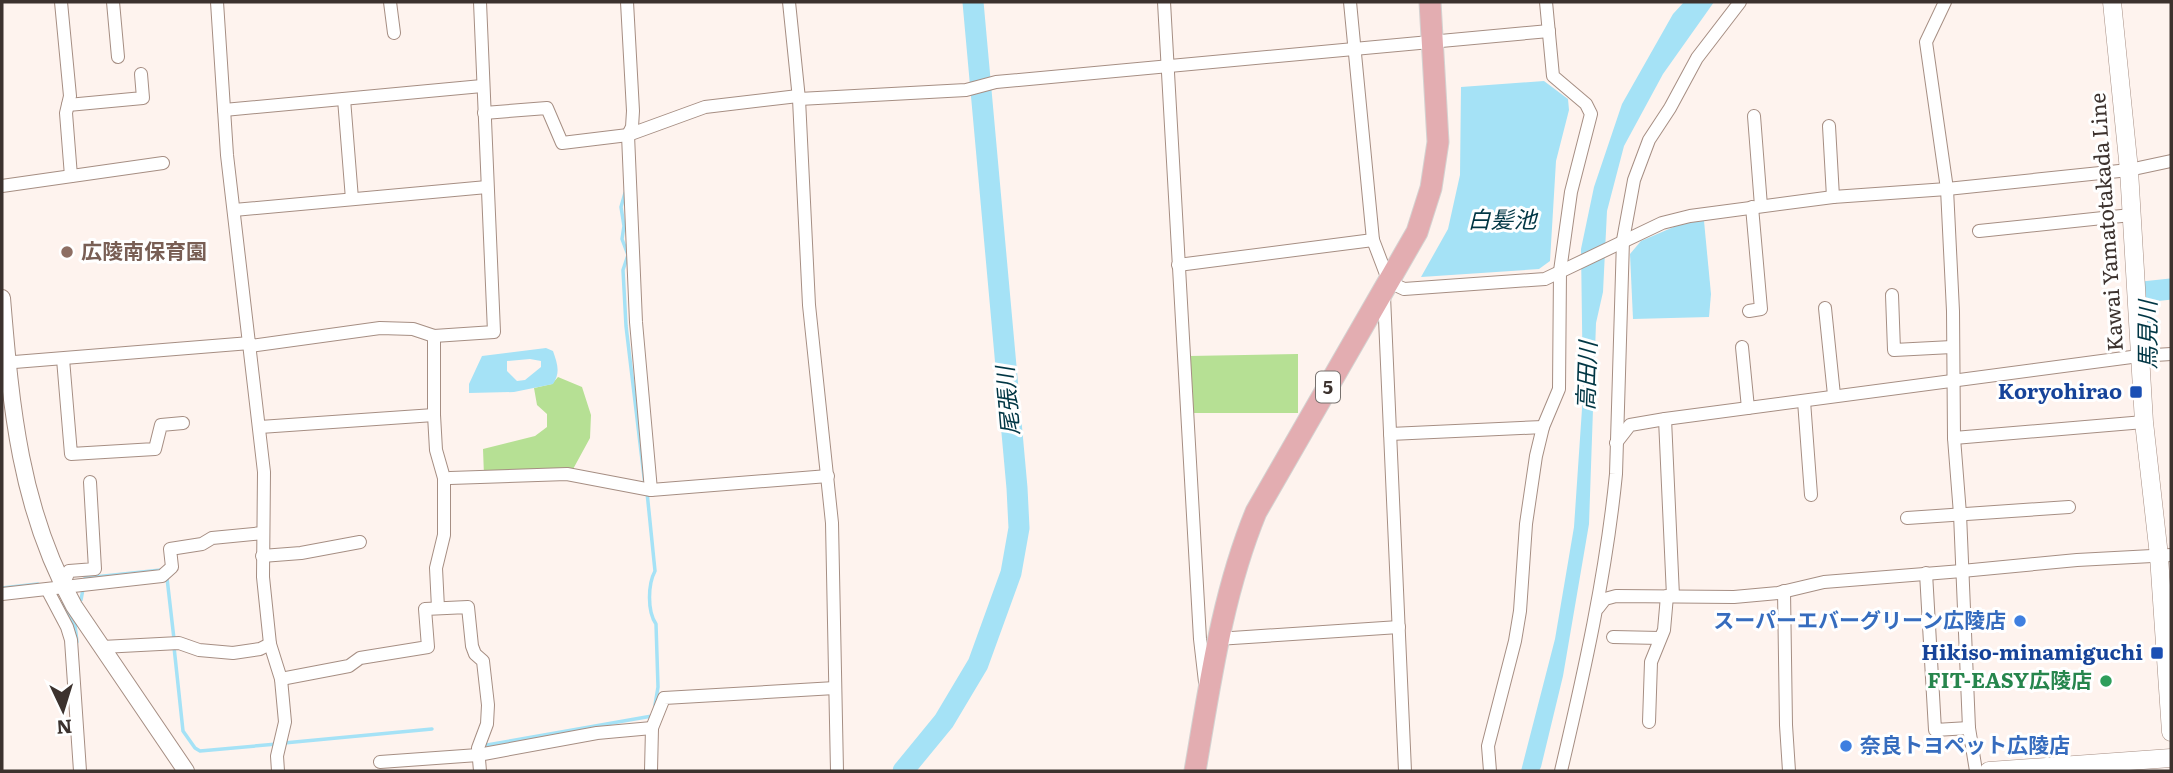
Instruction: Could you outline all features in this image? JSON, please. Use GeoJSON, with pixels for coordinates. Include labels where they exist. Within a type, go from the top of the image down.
{"type":"FeatureCollection","features":[{"type":"Feature","properties":{"kind":"main road","name":"5"},"geometry":{"type":"LineString","coordinates":[[1195,771],[1217,639],[1244,541],[1256,512],[1417,232],[1431,188],[1438,142],[1430,2]]}},
{"type":"Feature","properties":{"kind":"main road","name":"Kawai Yamatotakada Line"},"geometry":{"type":"LineString","coordinates":[[2112,2],[2146,355],[2144,422],[2167,555],[2171,732]]}},
{"type":"Feature","properties":{"kind":"main road"},"geometry":{"type":"LineString","coordinates":[[1989,771],[2060,769],[2171,758]]}},
{"type":"Feature","properties":{"kind":"street"},"geometry":{"type":"LineString","coordinates":[[61,2],[70,96],[66,113],[71,176]]}},
{"type":"Feature","properties":{"kind":"street"},"geometry":{"type":"LineString","coordinates":[[113,2],[118,57]]}},
{"type":"Feature","properties":{"kind":"street"},"geometry":{"type":"LineString","coordinates":[[217,2],[234,210],[260,426],[265,489],[262,556],[270,643],[281,679],[285,722],[278,771]]}},
{"type":"Feature","properties":{"kind":"street"},"geometry":{"type":"LineString","coordinates":[[390,2],[394,33]]}},
{"type":"Feature","properties":{"kind":"street"},"geometry":{"type":"LineString","coordinates":[[4,363],[250,345],[380,328],[413,329],[434,336],[494,332],[480,2]]}},
{"type":"Feature","properties":{"kind":"street"},"geometry":{"type":"LineString","coordinates":[[626,2],[634,111],[628,135],[636,322],[651,490]]}},
{"type":"Feature","properties":{"kind":"street"},"geometry":{"type":"LineString","coordinates":[[789,2],[798,98],[809,305],[832,523],[837,771]]}},
{"type":"Feature","properties":{"kind":"street"},"geometry":{"type":"LineString","coordinates":[[1164,2],[1200,639],[1207,703]]}},
{"type":"Feature","properties":{"kind":"street"},"geometry":{"type":"LineString","coordinates":[[1350,2],[1373,240],[1386,287],[1405,771]]}},
{"type":"Feature","properties":{"kind":"street"},"geometry":{"type":"LineString","coordinates":[[1490,771],[1488,746],[1515,641],[1523,581],[1526,524],[1536,456],[1543,427],[1559,389],[1564,269],[1571,192],[1591,114],[1586,104],[1553,76],[1546,2]]}},
{"type":"Feature","properties":{"kind":"street"},"geometry":{"type":"LineString","coordinates":[[1561,771],[1597,608],[1613,502],[1618,243],[1634,180],[1649,140],[1697,58],[1740,2]]}},
{"type":"Feature","properties":{"kind":"street"},"geometry":{"type":"LineString","coordinates":[[1945,2],[1926,42],[1947,189],[1954,438],[1969,728],[1976,771]]}},
{"type":"Feature","properties":{"kind":"street"},"geometry":{"type":"LineString","coordinates":[[484,113],[547,108],[562,143],[628,135],[705,107],[798,98],[972,89],[990,84],[1166,66],[1549,31]]}},
{"type":"Feature","properties":{"kind":"street"},"geometry":{"type":"LineString","coordinates":[[68,105],[143,98],[141,74]]}},
{"type":"Feature","properties":{"kind":"street"},"geometry":{"type":"LineString","coordinates":[[224,110],[482,86]]}},
{"type":"Feature","properties":{"kind":"street"},"geometry":{"type":"LineString","coordinates":[[344,99],[352,200]]}},
{"type":"Feature","properties":{"kind":"street"},"geometry":{"type":"LineString","coordinates":[[1749,310],[1761,309],[1754,116]]}},
{"type":"Feature","properties":{"kind":"street"},"geometry":{"type":"LineString","coordinates":[[1829,126],[1833,197]]}},
{"type":"Feature","properties":{"kind":"street"},"geometry":{"type":"LineString","coordinates":[[1386,287],[1404,289],[1537,280],[1662,223],[1690,216],[1833,197],[1947,189],[2129,170],[2171,161]]}},
{"type":"Feature","properties":{"kind":"street"},"geometry":{"type":"LineString","coordinates":[[2,186],[163,163]]}},
{"type":"Feature","properties":{"kind":"street"},"geometry":{"type":"LineString","coordinates":[[234,210],[487,187]]}},
{"type":"Feature","properties":{"kind":"street"},"geometry":{"type":"LineString","coordinates":[[1979,231],[2131,215]]}},
{"type":"Feature","properties":{"kind":"street"},"geometry":{"type":"LineString","coordinates":[[1178,265],[1373,240]]}},
{"type":"Feature","properties":{"kind":"street"},"geometry":{"type":"LineString","coordinates":[[1892,295],[1894,350],[1952,347]]}},
{"type":"Feature","properties":{"kind":"street"},"geometry":{"type":"LineString","coordinates":[[2,298],[4,363],[17,440],[44,541],[102,648],[186,771]]}},
{"type":"Feature","properties":{"kind":"street"},"geometry":{"type":"LineString","coordinates":[[1825,308],[1834,395]]}},
{"type":"Feature","properties":{"kind":"street"},"geometry":{"type":"LineString","coordinates":[[434,336],[433,415],[436,450],[444,478],[444,535],[436,568],[438,608]]}},
{"type":"Feature","properties":{"kind":"street"},"geometry":{"type":"LineString","coordinates":[[1742,347],[1748,408]]}},
{"type":"Feature","properties":{"kind":"street"},"geometry":{"type":"LineString","coordinates":[[1616,443],[1630,425],[1665,419],[1834,395],[2171,354]]}},
{"type":"Feature","properties":{"kind":"street"},"geometry":{"type":"LineString","coordinates":[[63,359],[71,454],[155,449],[161,425],[183,423]]}},
{"type":"Feature","properties":{"kind":"street"},"geometry":{"type":"LineString","coordinates":[[1804,401],[1811,495]]}},
{"type":"Feature","properties":{"kind":"street"},"geometry":{"type":"LineString","coordinates":[[260,426],[433,415]]}},
{"type":"Feature","properties":{"kind":"street"},"geometry":{"type":"LineString","coordinates":[[1649,722],[1651,662],[1664,630],[1670,596],[1665,419]]}},
{"type":"Feature","properties":{"kind":"street"},"geometry":{"type":"LineString","coordinates":[[1954,438],[2144,422]]}},
{"type":"Feature","properties":{"kind":"street"},"geometry":{"type":"LineString","coordinates":[[1390,434],[1543,427]]}},
{"type":"Feature","properties":{"kind":"street"},"geometry":{"type":"LineString","coordinates":[[450,478],[567,474],[651,490],[828,475]]}},
{"type":"Feature","properties":{"kind":"street"},"geometry":{"type":"LineString","coordinates":[[80,771],[71,640],[67,627],[67,587],[69,571],[95,569],[90,482]]}},
{"type":"Feature","properties":{"kind":"street"},"geometry":{"type":"LineString","coordinates":[[1907,518],[2069,508]]}},
{"type":"Feature","properties":{"kind":"street"},"geometry":{"type":"LineString","coordinates":[[2,594],[165,573],[172,567],[170,549],[202,544],[212,538],[263,533]]}},
{"type":"Feature","properties":{"kind":"street"},"geometry":{"type":"LineString","coordinates":[[262,556],[301,553],[360,542]]}},
{"type":"Feature","properties":{"kind":"street"},"geometry":{"type":"LineString","coordinates":[[1597,608],[1605,599],[1616,596],[1734,597],[1784,591],[1824,582],[2167,555]]}},
{"type":"Feature","properties":{"kind":"street"},"geometry":{"type":"LineString","coordinates":[[1926,573],[1935,730],[1969,728]]}},
{"type":"Feature","properties":{"kind":"street"},"geometry":{"type":"LineString","coordinates":[[1784,591],[1789,771]]}},
{"type":"Feature","properties":{"kind":"street"},"geometry":{"type":"LineString","coordinates":[[281,679],[349,666],[360,658],[428,647],[425,608],[468,607],[472,646],[482,661],[488,705],[487,724],[478,748],[480,771]]}},
{"type":"Feature","properties":{"kind":"street"},"geometry":{"type":"LineString","coordinates":[[1217,639],[1399,627]]}},
{"type":"Feature","properties":{"kind":"street"},"geometry":{"type":"LineString","coordinates":[[1613,637],[1660,638]]}},
{"type":"Feature","properties":{"kind":"street"},"geometry":{"type":"LineString","coordinates":[[102,648],[175,643],[199,650],[233,653],[260,649],[270,643]]}},
{"type":"Feature","properties":{"kind":"street"},"geometry":{"type":"LineString","coordinates":[[650,771],[652,728],[664,698],[835,688]]}},
{"type":"Feature","properties":{"kind":"street"},"geometry":{"type":"LineString","coordinates":[[380,762],[478,755],[597,733],[652,728]]}},
{"type":"Feature","properties":{"kind":"green space"},"geometry":{"type":"Polygon","coordinates":[[[1298,354],[1298,413],[1193,413],[1189,356],[1298,354]]]}},
{"type":"Feature","properties":{"kind":"green space"},"geometry":{"type":"Polygon","coordinates":[[[558,377],[582,387],[591,415],[590,438],[572,471],[484,476],[483,449],[535,436],[547,427],[547,414],[537,405],[534,388],[552,384],[558,377]]]}},
{"type":"Feature","properties":{"kind":"water","name":"高田川"},"geometry":{"type":"Polygon","coordinates":[[[1684,2],[1714,2],[1663,74],[1624,146],[1607,211],[1603,292],[1596,323],[1589,524],[1563,676],[1541,767],[1539,771],[1521,771],[1555,639],[1574,527],[1583,394],[1581,249],[1594,187],[1622,104],[1673,14],[1684,2]]]}},
{"type":"Feature","properties":{"kind":"water","name":"白髪池"},"geometry":{"type":"Polygon","coordinates":[[[1544,81],[1568,99],[1569,110],[1556,161],[1550,261],[1539,269],[1421,277],[1448,229],[1460,175],[1461,87],[1544,81]]]}},
{"type":"Feature","properties":{"kind":"water"},"geometry":{"type":"Polygon","coordinates":[[[1704,221],[1711,294],[1709,317],[1633,319],[1630,254],[1641,241],[1683,223],[1704,221]]]}},
{"type":"Feature","properties":{"kind":"water"},"geometry":{"type":"Polygon","coordinates":[[[546,348],[553,351],[558,371],[553,384],[514,392],[469,393],[469,384],[482,356],[546,348]],[[507,361],[507,371],[517,381],[525,380],[541,367],[541,361],[507,361]]]}},
{"type":"Feature","properties":{"kind":"waterway","name":"尾張川"},"geometry":{"type":"LineString","coordinates":[[903,771],[944,721],[978,664],[1011,573],[1019,528],[973,2]]}},
{"type":"Feature","properties":{"kind":"waterway"},"geometry":{"type":"LineString","coordinates":[[625,193],[621,207],[624,226],[622,239],[628,255],[623,270],[626,326],[645,485]]}},
{"type":"Feature","properties":{"kind":"waterway","name":"馬見川"},"geometry":{"type":"LineString","coordinates":[[2144,317],[2143,292],[2171,289]]}},
{"type":"Feature","properties":{"kind":"waterway"},"geometry":{"type":"LineString","coordinates":[[647,492],[655,571],[650,598],[651,612],[656,624],[658,687],[655,705]]}},
{"type":"Feature","properties":{"kind":"waterway"},"geometry":{"type":"LineString","coordinates":[[81,600],[85,578],[162,571]]}},
{"type":"Feature","properties":{"kind":"waterway"},"geometry":{"type":"LineString","coordinates":[[167,578],[174,639]]}},
{"type":"Feature","properties":{"kind":"waterway"},"geometry":{"type":"LineString","coordinates":[[2,588],[38,584]]}},
{"type":"Feature","properties":{"kind":"waterway"},"geometry":{"type":"LineString","coordinates":[[62,604],[75,625],[77,642]]}},
{"type":"Feature","properties":{"kind":"waterway"},"geometry":{"type":"LineString","coordinates":[[174,647],[183,731],[195,748],[200,751],[277,744]]}},
{"type":"Feature","properties":{"kind":"waterway"},"geometry":{"type":"LineString","coordinates":[[487,745],[652,716]]}},
{"type":"Feature","properties":{"kind":"waterway"},"geometry":{"type":"LineString","coordinates":[[284,743],[432,729]]}},
{"type":"Feature","properties":{"kind":"place","name":"広陵南保育園"},"geometry":{"type":"Point","coordinates":[67,252]}},
{"type":"Feature","properties":{"kind":"place","name":"Koryohirao"},"geometry":{"type":"Point","coordinates":[2136,392]}},
{"type":"Feature","properties":{"kind":"place","name":"スーパーエバーグリーン広陵店"},"geometry":{"type":"Point","coordinates":[2020,621]}},
{"type":"Feature","properties":{"kind":"place","name":"Hikiso-minamiguchi"},"geometry":{"type":"Point","coordinates":[2157,653]}},
{"type":"Feature","properties":{"kind":"place","name":"FIT-EASY広陵店"},"geometry":{"type":"Point","coordinates":[2106,681]}},
{"type":"Feature","properties":{"kind":"place","name":"奈良トヨペット広陵店"},"geometry":{"type":"Point","coordinates":[1846,746]}}]}
